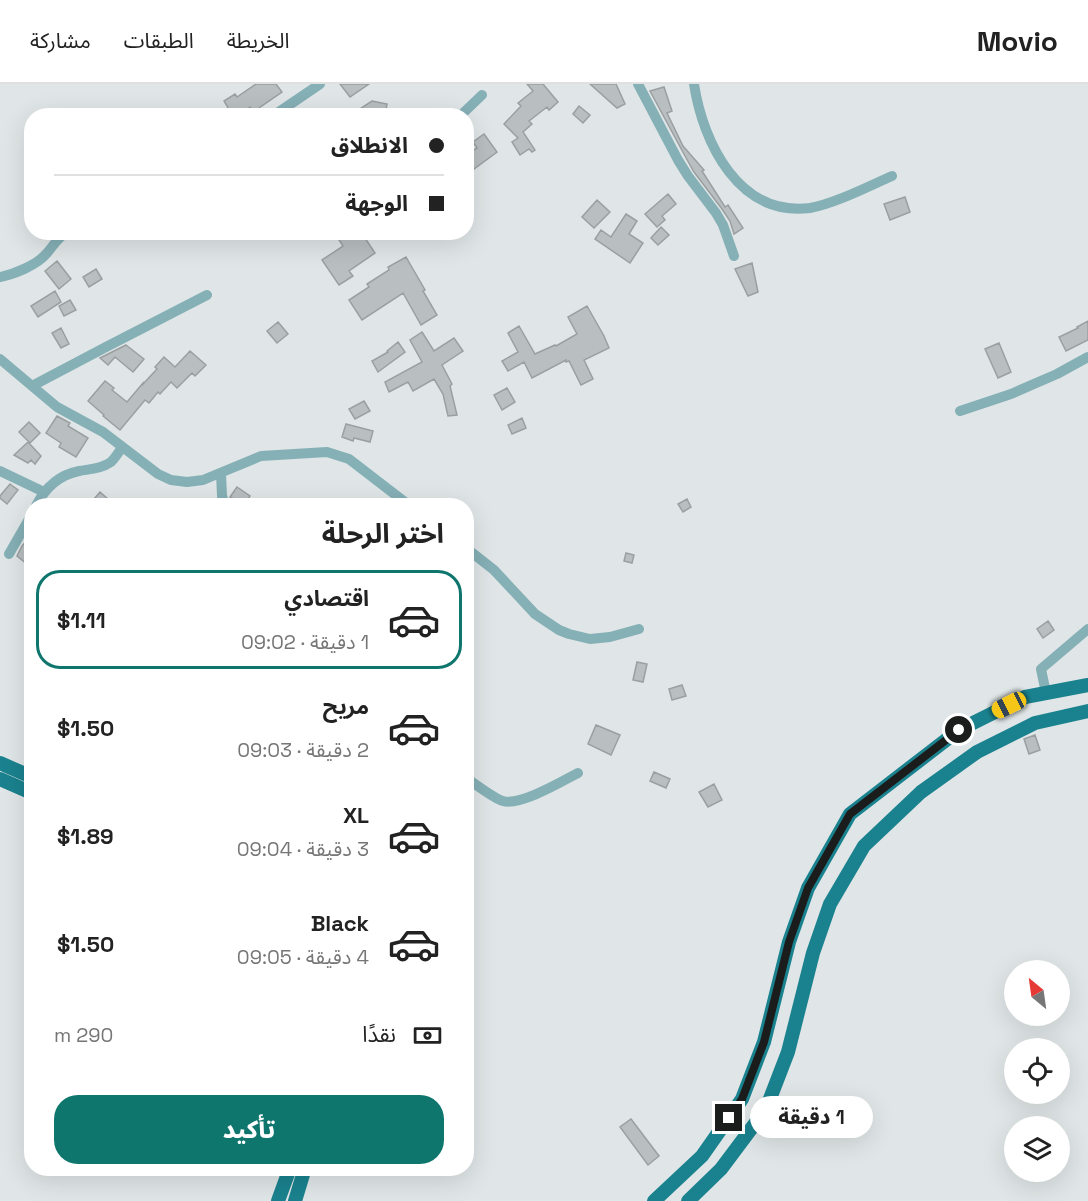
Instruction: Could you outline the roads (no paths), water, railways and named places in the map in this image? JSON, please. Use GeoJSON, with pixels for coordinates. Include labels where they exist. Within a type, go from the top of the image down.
{"type":"FeatureCollection","features":[{"type":"Feature","properties":{"kind":"main road"},"geometry":{"type":"LineString","coordinates":[[654,1201],[702,1156],[742,1099],[764,1042],[789,942],[808,888],[850,814],[959,730],[1025,697],[1088,685]]}},
{"type":"Feature","properties":{"kind":"main road"},"geometry":{"type":"LineString","coordinates":[[688,1201],[721,1169],[766,1109],[788,1052],[813,953],[830,904],[864,846],[921,792],[977,752],[1035,723],[1088,711]]}},
{"type":"Feature","properties":{"kind":"main road"},"geometry":{"type":"LineString","coordinates":[[0,763],[24,774]]}},
{"type":"Feature","properties":{"kind":"main road"},"geometry":{"type":"LineString","coordinates":[[0,779],[24,790]]}},
{"type":"Feature","properties":{"kind":"main road"},"geometry":{"type":"LineString","coordinates":[[278,1201],[287,1176]]}},
{"type":"Feature","properties":{"kind":"main road"},"geometry":{"type":"LineString","coordinates":[[291,1176],[301,1184]]}},
{"type":"Feature","properties":{"kind":"main road"},"geometry":{"type":"LineString","coordinates":[[295,1201],[303,1176]]}},
{"type":"Feature","properties":{"kind":"street"},"geometry":{"type":"LineString","coordinates":[[285,108],[320,84]]}},
{"type":"Feature","properties":{"kind":"street"},"geometry":{"type":"LineString","coordinates":[[638,84],[683,168],[723,225],[734,255]]}},
{"type":"Feature","properties":{"kind":"street"},"geometry":{"type":"LineString","coordinates":[[694,84],[705,127],[723,164],[738,183],[767,203],[789,208],[812,208],[892,176]]}},
{"type":"Feature","properties":{"kind":"street"},"geometry":{"type":"LineString","coordinates":[[468,108],[482,95]]}},
{"type":"Feature","properties":{"kind":"street"},"geometry":{"type":"LineString","coordinates":[[0,277],[22,270],[43,257],[56,240]]}},
{"type":"Feature","properties":{"kind":"street"},"geometry":{"type":"LineString","coordinates":[[32,386],[207,295]]}},
{"type":"Feature","properties":{"kind":"street"},"geometry":{"type":"LineString","coordinates":[[960,411],[1011,394],[1088,357]]}},
{"type":"Feature","properties":{"kind":"street"},"geometry":{"type":"LineString","coordinates":[[0,359],[62,411],[103,432],[158,474],[171,480],[195,482],[261,456],[327,452],[349,459],[400,498]]}},
{"type":"Feature","properties":{"kind":"street"},"geometry":{"type":"LineString","coordinates":[[41,498],[50,486],[64,475],[105,465],[112,461],[123,447]]}},
{"type":"Feature","properties":{"kind":"street"},"geometry":{"type":"LineString","coordinates":[[0,471],[44,492]]}},
{"type":"Feature","properties":{"kind":"street"},"geometry":{"type":"LineString","coordinates":[[221,473],[223,498]]}},
{"type":"Feature","properties":{"kind":"street"},"geometry":{"type":"LineString","coordinates":[[9,554],[24,528]]}},
{"type":"Feature","properties":{"kind":"street"},"geometry":{"type":"LineString","coordinates":[[474,554],[494,570],[535,614],[559,630],[590,639],[610,638],[639,629]]}},
{"type":"Feature","properties":{"kind":"street"},"geometry":{"type":"LineString","coordinates":[[1046,693],[1041,669],[1088,629]]}},
{"type":"Feature","properties":{"kind":"street"},"geometry":{"type":"LineString","coordinates":[[474,783],[496,798],[510,802],[522,800],[578,773]]}}]}
